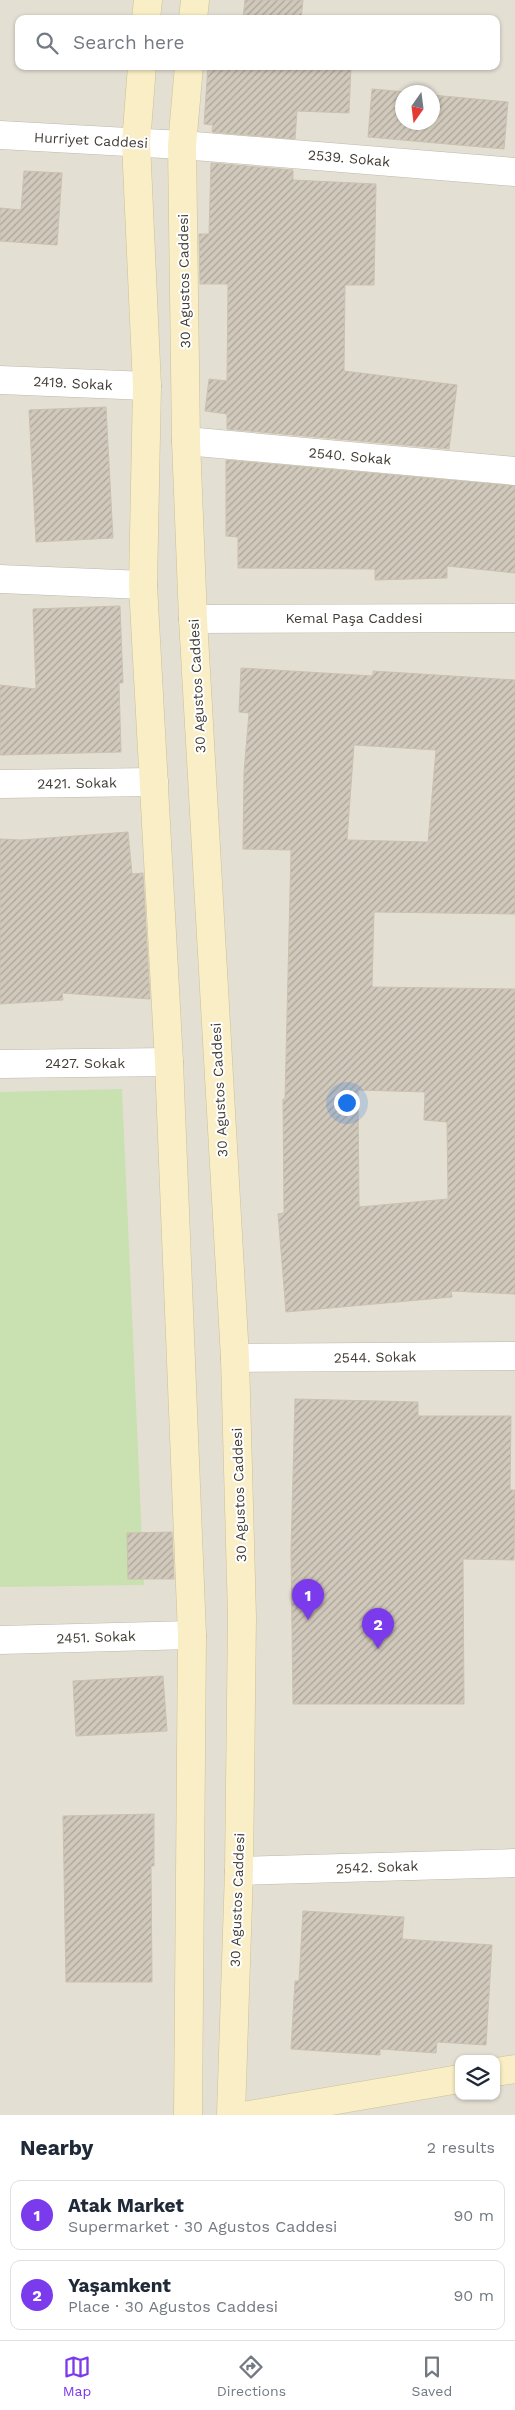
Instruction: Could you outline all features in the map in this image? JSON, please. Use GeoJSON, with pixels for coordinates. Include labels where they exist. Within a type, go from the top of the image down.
{"type":"FeatureCollection","features":[{"type":"Feature","properties":{"kind":"main road"},"geometry":{"type":"LineString","coordinates":[[146,15],[148,0]]}},
{"type":"Feature","properties":{"kind":"main road"},"geometry":{"type":"LineString","coordinates":[[193,15],[195,0]]}},
{"type":"Feature","properties":{"kind":"main road"},"geometry":{"type":"LineString","coordinates":[[142,70],[136,142],[147,386],[143,585],[169,1062],[192,1634],[188,2115]]}},
{"type":"Feature","properties":{"kind":"main road","name":"30 Agustos Caddesi"},"geometry":{"type":"LineString","coordinates":[[189,70],[182,145],[186,441],[193,619],[235,1358],[242,1617],[239,1871],[231,2115]]}},
{"type":"Feature","properties":{"kind":"main road"},"geometry":{"type":"LineString","coordinates":[[500,2071],[515,2069]]}},
{"type":"Feature","properties":{"kind":"main road"},"geometry":{"type":"LineString","coordinates":[[249,2115],[455,2080]]}},
{"type":"Feature","properties":{"kind":"street","name":"Hurriyet Caddesi"},"geometry":{"type":"LineString","coordinates":[[0,135],[182,145]]}},
{"type":"Feature","properties":{"kind":"street","name":"2539. Sokak"},"geometry":{"type":"LineString","coordinates":[[182,145],[515,172]]}},
{"type":"Feature","properties":{"kind":"street","name":"2419. Sokak"},"geometry":{"type":"LineString","coordinates":[[0,380],[147,386]]}},
{"type":"Feature","properties":{"kind":"street","name":"2540. Sokak"},"geometry":{"type":"LineString","coordinates":[[186,441],[515,471]]}},
{"type":"Feature","properties":{"kind":"street"},"geometry":{"type":"LineString","coordinates":[[0,579],[143,585]]}},
{"type":"Feature","properties":{"kind":"street","name":"Kemal Paşa Caddesi"},"geometry":{"type":"LineString","coordinates":[[193,619],[515,618]]}},
{"type":"Feature","properties":{"kind":"street","name":"2421. Sokak"},"geometry":{"type":"LineString","coordinates":[[0,784],[154,782]]}},
{"type":"Feature","properties":{"kind":"street","name":"2427. Sokak"},"geometry":{"type":"LineString","coordinates":[[0,1064],[169,1062]]}},
{"type":"Feature","properties":{"kind":"street","name":"2544. Sokak"},"geometry":{"type":"LineString","coordinates":[[235,1358],[515,1356]]}},
{"type":"Feature","properties":{"kind":"street","name":"2451. Sokak"},"geometry":{"type":"LineString","coordinates":[[0,1640],[192,1634]]}},
{"type":"Feature","properties":{"kind":"street","name":"2542. Sokak"},"geometry":{"type":"LineString","coordinates":[[239,1871],[515,1862]]}},
{"type":"Feature","properties":{"kind":"shaded area"},"geometry":{"type":"Polygon","coordinates":[[[0,0],[515,0],[515,2115],[0,2115],[0,0]]]}},
{"type":"Feature","properties":{"kind":"green space"},"geometry":{"type":"Polygon","coordinates":[[[122,1089],[144,1585],[0,1587],[0,1092],[122,1089]]]}},
{"type":"Feature","properties":{"kind":"building"},"geometry":{"type":"Polygon","coordinates":[[[245,0],[303,0],[301,15],[243,15],[245,0]]]}},
{"type":"Feature","properties":{"kind":"building"},"geometry":{"type":"Polygon","coordinates":[[[208,70],[351,70],[349,113],[297,111],[295,139],[212,132],[213,125],[204,124],[208,70]]]}},
{"type":"Feature","properties":{"kind":"building"},"geometry":{"type":"Polygon","coordinates":[[[372,89],[395,91],[395,130],[440,130],[440,96],[508,102],[504,149],[368,137],[372,89]]]}},
{"type":"Feature","properties":{"kind":"building"},"geometry":{"type":"Polygon","coordinates":[[[211,163],[293,170],[293,180],[376,184],[374,285],[345,285],[344,371],[457,385],[449,449],[227,429],[227,414],[205,411],[209,379],[227,381],[228,284],[200,284],[199,234],[209,234],[211,163]]]}},
{"type":"Feature","properties":{"kind":"building"},"geometry":{"type":"Polygon","coordinates":[[[24,171],[62,173],[57,245],[0,241],[0,208],[21,210],[24,171]]]}},
{"type":"Feature","properties":{"kind":"building"},"geometry":{"type":"Polygon","coordinates":[[[106,407],[113,538],[36,542],[29,410],[106,407]]]}},
{"type":"Feature","properties":{"kind":"building"},"geometry":{"type":"Polygon","coordinates":[[[226,460],[515,486],[515,573],[447,566],[447,578],[375,580],[375,569],[238,568],[238,537],[226,536],[226,460]]]}},
{"type":"Feature","properties":{"kind":"building"},"geometry":{"type":"Polygon","coordinates":[[[120,606],[123,683],[119,683],[121,752],[0,755],[0,685],[36,689],[33,609],[120,606]]]}},
{"type":"Feature","properties":{"kind":"building"},"geometry":{"type":"Polygon","coordinates":[[[241,668],[373,676],[373,671],[515,680],[515,914],[374,912],[372,987],[515,989],[515,1294],[451,1291],[452,1297],[286,1312],[278,1214],[284,1213],[283,1099],[285,1099],[291,850],[243,849],[244,772],[249,713],[239,712],[241,668]],[[354,745],[347,840],[428,842],[436,750],[354,745]],[[358,1090],[359,1207],[448,1199],[447,1122],[424,1120],[425,1092],[358,1090]]]}},
{"type":"Feature","properties":{"kind":"building"},"geometry":{"type":"Polygon","coordinates":[[[128,832],[132,874],[143,873],[150,999],[62,993],[63,1000],[0,1004],[0,839],[21,840],[128,832]]]}},
{"type":"Feature","properties":{"kind":"building"},"geometry":{"type":"Polygon","coordinates":[[[295,1399],[418,1402],[418,1416],[511,1416],[510,1490],[515,1490],[514,1560],[463,1559],[464,1704],[293,1704],[291,1551],[295,1399]]]}},
{"type":"Feature","properties":{"kind":"building"},"geometry":{"type":"Polygon","coordinates":[[[172,1532],[174,1579],[128,1579],[127,1533],[172,1532]]]}},
{"type":"Feature","properties":{"kind":"building"},"geometry":{"type":"Polygon","coordinates":[[[163,1676],[167,1731],[76,1736],[73,1681],[163,1676]]]}},
{"type":"Feature","properties":{"kind":"building"},"geometry":{"type":"Polygon","coordinates":[[[154,1814],[154,1866],[151,1866],[152,1982],[66,1982],[63,1816],[154,1814]]]}},
{"type":"Feature","properties":{"kind":"building"},"geometry":{"type":"Polygon","coordinates":[[[303,1911],[404,1917],[402,1939],[492,1945],[486,2045],[437,2042],[436,2053],[380,2049],[380,2055],[291,2049],[295,1981],[299,1981],[303,1911]]]}},
{"type":"Feature","properties":{"kind":"place","name":"Atak Market"},"geometry":{"type":"Point","coordinates":[308,1620]}},
{"type":"Feature","properties":{"kind":"place","name":"Yaşamkent"},"geometry":{"type":"Point","coordinates":[378,1649]}}]}
